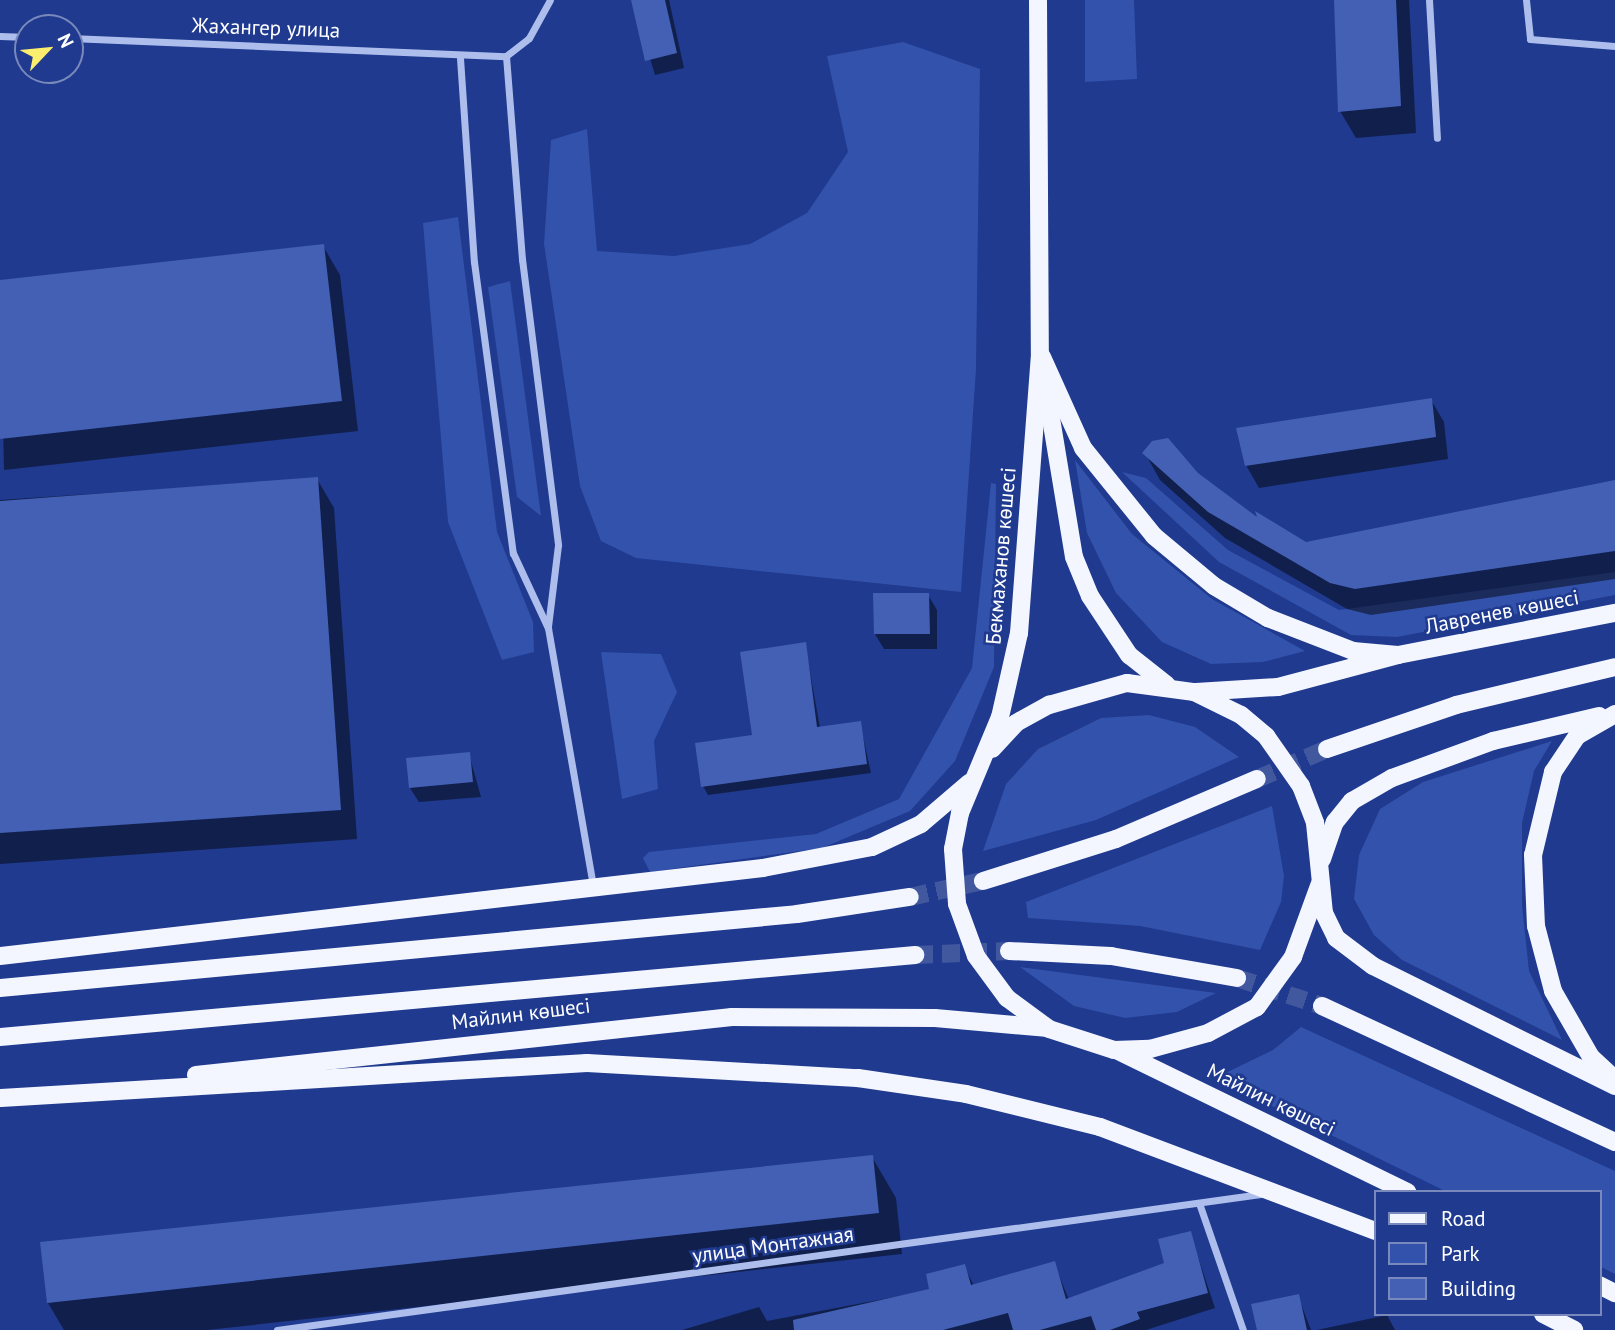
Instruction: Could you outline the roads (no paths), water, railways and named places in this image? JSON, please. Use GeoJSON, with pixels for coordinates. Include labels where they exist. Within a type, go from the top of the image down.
{"type":"FeatureCollection","features":[{"type":"Feature","properties":{"kind":"main road","name":"Бекмаханов көшесі"},"geometry":{"type":"LineString","coordinates":[[1038,0],[1040,354],[1019,634],[1012,681],[976,775],[953,849],[957,904],[976,956],[1007,998],[1049,1029]]}},
{"type":"Feature","properties":{"kind":"main road","name":"Бекмаханов көшесі"},"geometry":{"type":"LineString","coordinates":[[1040,354],[1074,557],[1112,633],[1168,685]]}},
{"type":"Feature","properties":{"kind":"main road"},"geometry":{"type":"LineString","coordinates":[[1040,354],[1083,448],[1154,536],[1214,586],[1268,618],[1353,651],[1398,655]]}},
{"type":"Feature","properties":{"kind":"main road","name":"Лавренев көшесі"},"geometry":{"type":"LineString","coordinates":[[1398,655],[1615,613]]}},
{"type":"Feature","properties":{"kind":"main road"},"geometry":{"type":"LineString","coordinates":[[1194,692],[1278,687],[1398,655]]}},
{"type":"Feature","properties":{"kind":"main road"},"geometry":{"type":"LineString","coordinates":[[1327,749],[1457,705],[1615,667]]}},
{"type":"Feature","properties":{"kind":"main road"},"geometry":{"type":"LineString","coordinates":[[984,757],[1016,723],[1087,689],[1168,685],[1194,692],[1266,736],[1301,786],[1320,862],[1319,886],[1328,926],[1353,953],[1615,1086]]}},
{"type":"Feature","properties":{"kind":"main road"},"geometry":{"type":"LineString","coordinates":[[1320,862],[1335,822],[1352,801],[1392,778],[1493,741],[1615,713]]}},
{"type":"Feature","properties":{"kind":"main road"},"geometry":{"type":"LineString","coordinates":[[1615,713],[1577,736],[1553,772],[1533,855],[1536,926],[1553,991],[1591,1057],[1615,1079]]}},
{"type":"Feature","properties":{"kind":"main road"},"geometry":{"type":"LineString","coordinates":[[0,957],[763,868],[872,847],[920,824],[976,775]]}},
{"type":"Feature","properties":{"kind":"main road"},"geometry":{"type":"LineString","coordinates":[[983,881],[1116,839],[1257,779]]}},
{"type":"Feature","properties":{"kind":"main road"},"geometry":{"type":"LineString","coordinates":[[1049,1029],[1114,1049],[1179,1044],[1235,1021],[1256,1007],[1293,957],[1319,886]]}},
{"type":"Feature","properties":{"kind":"main road"},"geometry":{"type":"LineString","coordinates":[[0,988],[784,915],[910,897]]}},
{"type":"Feature","properties":{"kind":"main road"},"geometry":{"type":"LineString","coordinates":[[1009,951],[1111,956],[1237,978]]}},
{"type":"Feature","properties":{"kind":"main road","name":"Майлин көшесі"},"geometry":{"type":"LineString","coordinates":[[0,1037],[915,955]]}},
{"type":"Feature","properties":{"kind":"main road"},"geometry":{"type":"LineString","coordinates":[[1322,1006],[1615,1142]]}},
{"type":"Feature","properties":{"kind":"main road","name":"Майлин көшесі"},"geometry":{"type":"LineString","coordinates":[[0,1098],[679,1020],[807,1015],[1049,1029]]}},
{"type":"Feature","properties":{"kind":"main road","name":"Майлин көшесі"},"geometry":{"type":"LineString","coordinates":[[1114,1049],[1403,1190]]}},
{"type":"Feature","properties":{"kind":"main road"},"geometry":{"type":"LineString","coordinates":[[0,1098],[587,1063],[760,1069],[858,1077],[1028,1107],[1100,1127],[1374,1231]]}},
{"type":"Feature","properties":{"kind":"main road"},"geometry":{"type":"LineString","coordinates":[[1547,1316],[1574,1330]]}},
{"type":"Feature","properties":{"kind":"street"},"geometry":{"type":"LineString","coordinates":[[548,628],[558,545],[522,259],[506,55],[529,38],[550,0]]}},
{"type":"Feature","properties":{"kind":"street"},"geometry":{"type":"LineString","coordinates":[[1429,0],[1437,138]]}},
{"type":"Feature","properties":{"kind":"street"},"geometry":{"type":"LineString","coordinates":[[1526,0],[1530,39],[1615,46]]}},
{"type":"Feature","properties":{"kind":"street","name":"Жахангер улица"},"geometry":{"type":"LineString","coordinates":[[84,39],[397,50],[460,58],[506,55]]}},
{"type":"Feature","properties":{"kind":"street"},"geometry":{"type":"LineString","coordinates":[[460,58],[474,262],[513,553],[548,628],[593,886]]}},
{"type":"Feature","properties":{"kind":"street","name":"улица Монтажная"},"geometry":{"type":"LineString","coordinates":[[277,1330],[1273,1192]]}},
{"type":"Feature","properties":{"kind":"street"},"geometry":{"type":"LineString","coordinates":[[1199,1203],[1243,1330]]}},
{"type":"Feature","properties":{"kind":"tunnel"},"geometry":{"type":"LineString","coordinates":[[1257,779],[1327,749]]}},
{"type":"Feature","properties":{"kind":"tunnel"},"geometry":{"type":"LineString","coordinates":[[910,897],[983,881]]}},
{"type":"Feature","properties":{"kind":"tunnel"},"geometry":{"type":"LineString","coordinates":[[915,955],[1009,951]]}},
{"type":"Feature","properties":{"kind":"tunnel"},"geometry":{"type":"LineString","coordinates":[[1237,978],[1322,1006]]}}]}
